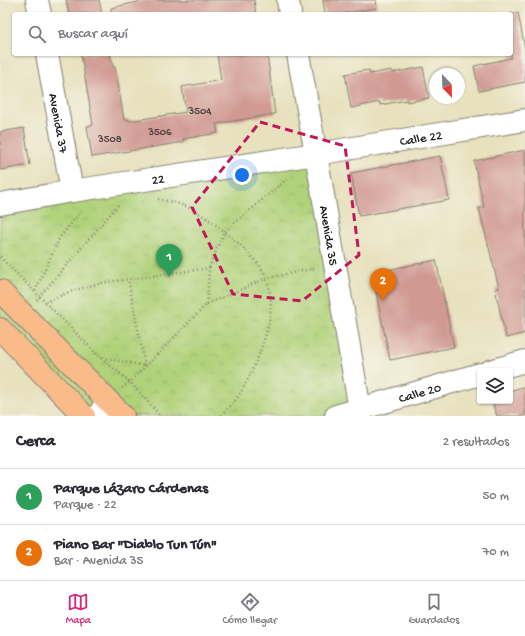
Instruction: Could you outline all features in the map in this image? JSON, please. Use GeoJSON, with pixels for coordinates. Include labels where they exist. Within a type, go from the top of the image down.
{"type":"FeatureCollection","features":[{"type":"Feature","properties":{"kind":"main road"},"geometry":{"type":"LineString","coordinates":[[0,291],[27,318],[103,408],[124,416]]}},
{"type":"Feature","properties":{"kind":"main road"},"geometry":{"type":"LineString","coordinates":[[0,329],[84,416]]}},
{"type":"Feature","properties":{"kind":"street"},"geometry":{"type":"LineString","coordinates":[[37,0],[40,12]]}},
{"type":"Feature","properties":{"kind":"street"},"geometry":{"type":"LineString","coordinates":[[288,0],[290,12]]}},
{"type":"Feature","properties":{"kind":"street","name":"Avenida 37"},"geometry":{"type":"LineString","coordinates":[[47,56],[72,191]]}},
{"type":"Feature","properties":{"kind":"street","name":"Avenida 35"},"geometry":{"type":"LineString","coordinates":[[298,56],[360,412]]}},
{"type":"Feature","properties":{"kind":"street","name":"Calle 22"},"geometry":{"type":"LineString","coordinates":[[316,154],[525,120]]}},
{"type":"Feature","properties":{"kind":"street","name":"22"},"geometry":{"type":"LineString","coordinates":[[0,204],[72,191],[316,154]]}},
{"type":"Feature","properties":{"kind":"street"},"geometry":{"type":"LineString","coordinates":[[500,368],[525,361]]}},
{"type":"Feature","properties":{"kind":"street","name":"Calle 20"},"geometry":{"type":"LineString","coordinates":[[336,416],[360,412],[477,375]]}},
{"type":"Feature","properties":{"kind":"path"},"geometry":{"type":"LineString","coordinates":[[207,304],[209,268],[224,232],[287,178]]}},
{"type":"Feature","properties":{"kind":"path"},"geometry":{"type":"LineString","coordinates":[[35,291],[60,237],[102,187]]}},
{"type":"Feature","properties":{"kind":"path"},"geometry":{"type":"LineString","coordinates":[[153,197],[186,206],[210,221],[243,248],[267,278],[271,302],[269,323],[255,364],[239,395],[221,416]]}},
{"type":"Feature","properties":{"kind":"path"},"geometry":{"type":"LineString","coordinates":[[27,318],[40,296],[120,204]]}},
{"type":"Feature","properties":{"kind":"path"},"geometry":{"type":"LineString","coordinates":[[0,257],[100,357],[130,382],[160,416]]}},
{"type":"Feature","properties":{"kind":"path"},"geometry":{"type":"LineString","coordinates":[[103,408],[207,304],[267,278],[335,263]]}},
{"type":"Feature","properties":{"kind":"path"},"geometry":{"type":"LineString","coordinates":[[45,302],[75,290],[102,283],[209,268]]}},
{"type":"Feature","properties":{"kind":"path"},"geometry":{"type":"LineString","coordinates":[[128,279],[145,366]]}},
{"type":"Feature","properties":{"kind":"path"},"geometry":{"type":"LineString","coordinates":[[100,357],[145,366]]}},
{"type":"Feature","properties":{"kind":"highlighted area"},"geometry":{"type":"Polygon","coordinates":[[[260,122],[345,146],[359,255],[302,301],[233,294],[192,207],[260,122]]]}},
{"type":"Feature","properties":{"kind":"green space"},"geometry":{"type":"Polygon","coordinates":[[[316,154],[359,408],[336,416],[123,416],[0,291],[0,204],[316,154]]]}},
{"type":"Feature","properties":{"kind":"green space"},"geometry":{"type":"Polygon","coordinates":[[[0,291],[107,400],[83,416],[0,334],[0,291]]]}},
{"type":"Feature","properties":{"kind":"building"},"geometry":{"type":"Polygon","coordinates":[[[66,0],[99,0],[102,12],[69,12],[66,0]]]}},
{"type":"Feature","properties":{"kind":"building"},"geometry":{"type":"Polygon","coordinates":[[[147,0],[254,0],[256,12],[111,12],[111,8],[147,0]]]}},
{"type":"Feature","properties":{"kind":"building"},"geometry":{"type":"Polygon","coordinates":[[[323,0],[376,0],[377,8],[352,12],[325,12],[323,0]]]}},
{"type":"Feature","properties":{"kind":"building"},"geometry":{"type":"Polygon","coordinates":[[[513,13],[518,13],[525,49],[525,82],[479,91],[474,66],[511,58],[511,56],[513,56],[513,13]]]}},
{"type":"Feature","properties":{"kind":"building"},"geometry":{"type":"Polygon","coordinates":[[[81,56],[110,56],[113,67],[115,67],[124,120],[128,119],[129,121],[186,112],[182,87],[221,80],[217,56],[267,56],[275,114],[216,124],[218,133],[183,139],[184,142],[92,157],[87,126],[93,125],[81,56]]]}},
{"type":"Feature","properties":{"kind":"building"},"geometry":{"type":"Polygon","coordinates":[[[423,67],[429,98],[380,105],[380,102],[351,108],[345,74],[369,70],[370,74],[392,70],[392,73],[423,67]]]}},
{"type":"Feature","properties":{"kind":"building"},"geometry":{"type":"Polygon","coordinates":[[[24,128],[30,165],[0,170],[0,132],[24,128]]]}},
{"type":"Feature","properties":{"kind":"building"},"geometry":{"type":"Polygon","coordinates":[[[525,150],[525,333],[506,338],[495,289],[499,288],[479,208],[484,207],[474,161],[525,150]]]}},
{"type":"Feature","properties":{"kind":"building"},"geometry":{"type":"Polygon","coordinates":[[[440,156],[449,200],[359,216],[351,173],[440,156]]]}},
{"type":"Feature","properties":{"kind":"building"},"geometry":{"type":"Polygon","coordinates":[[[436,260],[454,347],[390,360],[372,273],[436,260]]]}},
{"type":"Feature","properties":{"kind":"building"},"geometry":{"type":"Polygon","coordinates":[[[525,386],[525,416],[497,416],[493,404],[513,404],[513,390],[525,386]]]}},
{"type":"Feature","properties":{"kind":"place","name":"Parque Lázaro Cárdenas"},"geometry":{"type":"Point","coordinates":[169,277]}},
{"type":"Feature","properties":{"kind":"place","name":"Piano Bar \"Diablo Tun Tún\""},"geometry":{"type":"Point","coordinates":[383,301]}}]}
